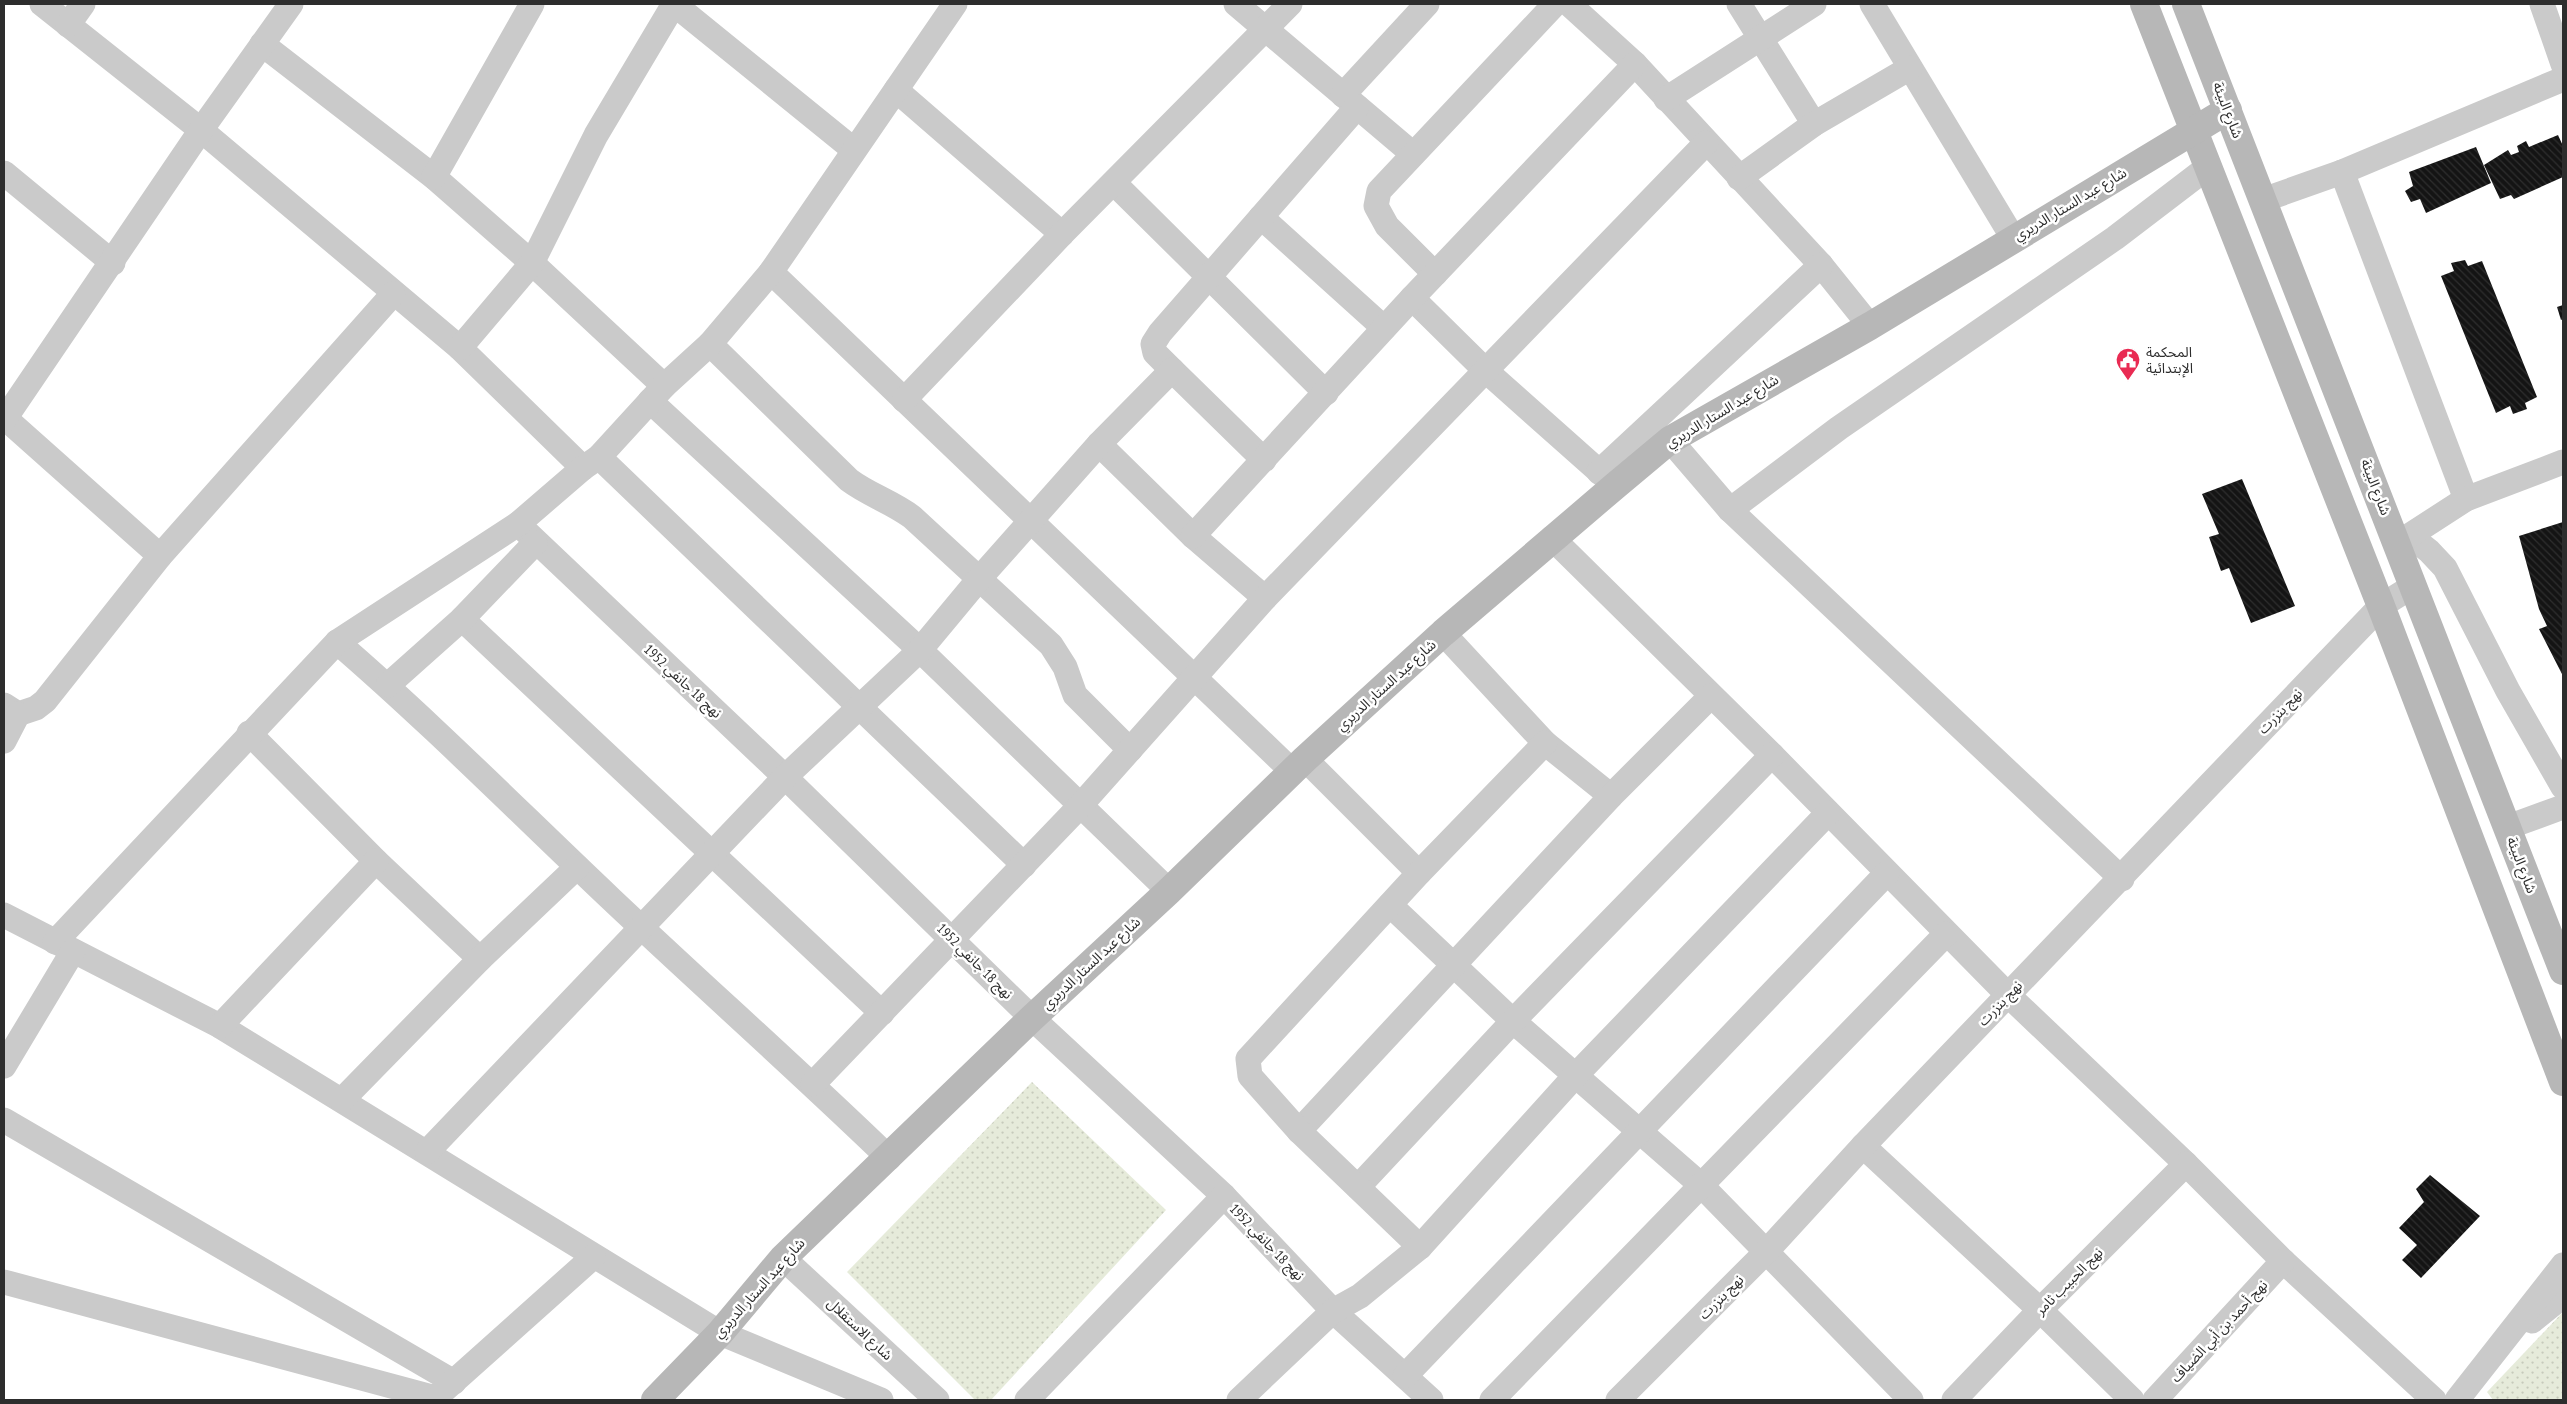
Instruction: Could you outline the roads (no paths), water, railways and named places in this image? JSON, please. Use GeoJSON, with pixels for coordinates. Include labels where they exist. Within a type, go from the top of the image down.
{"type":"FeatureCollection","features":[{"type":"Feature","properties":{"kind":"main road","name":"شارع البيئة"},"geometry":{"type":"LineString","coordinates":[[2186,4],[2263,200],[2404,539],[2413,586],[2563,971]]}},
{"type":"Feature","properties":{"kind":"main road"},"geometry":{"type":"LineString","coordinates":[[2147,5],[2208,167],[2381,606],[2563,1082]]}},
{"type":"Feature","properties":{"kind":"main road","name":"شارع عبد الستار الدريري"},"geometry":{"type":"LineString","coordinates":[[655,1400],[720,1333],[783,1258],[889,1158],[1032,1018],[1169,891],[1298,765],[1443,633],[1552,538],[1607,479],[1670,440],[1870,326],[2228,110]]}},
{"type":"Feature","properties":{"kind":"street"},"geometry":{"type":"LineString","coordinates":[[42,4],[201,130],[393,294],[460,348],[591,463],[860,707],[1024,865]]}},
{"type":"Feature","properties":{"kind":"street"},"geometry":{"type":"LineString","coordinates":[[68,25],[84,4]]}},
{"type":"Feature","properties":{"kind":"street"},"geometry":{"type":"LineString","coordinates":[[160,556],[4,418],[112,263],[201,130],[291,4]]}},
{"type":"Feature","properties":{"kind":"street"},"geometry":{"type":"LineString","coordinates":[[434,177],[532,4]]}},
{"type":"Feature","properties":{"kind":"street"},"geometry":{"type":"LineString","coordinates":[[460,348],[532,263],[596,135],[674,4],[854,150]]}},
{"type":"Feature","properties":{"kind":"street"},"geometry":{"type":"LineString","coordinates":[[1236,4],[1413,154]]}},
{"type":"Feature","properties":{"kind":"street"},"geometry":{"type":"LineString","coordinates":[[904,400],[1062,234],[1115,184],[1290,4]]}},
{"type":"Feature","properties":{"kind":"street"},"geometry":{"type":"LineString","coordinates":[[1264,460],[1155,352],[1154,340],[1261,216],[1427,4]]}},
{"type":"Feature","properties":{"kind":"street"},"geometry":{"type":"LineString","coordinates":[[1435,274],[1387,226],[1376,206],[1379,191],[1555,4]]}},
{"type":"Feature","properties":{"kind":"street"},"geometry":{"type":"LineString","coordinates":[[1568,4],[1635,64],[1706,143],[1821,265],[1870,326]]}},
{"type":"Feature","properties":{"kind":"street"},"geometry":{"type":"LineString","coordinates":[[1739,4],[1814,124]]}},
{"type":"Feature","properties":{"kind":"street"},"geometry":{"type":"LineString","coordinates":[[1666,99],[1814,4]]}},
{"type":"Feature","properties":{"kind":"street"},"geometry":{"type":"LineString","coordinates":[[1872,4],[2013,238]]}},
{"type":"Feature","properties":{"kind":"street"},"geometry":{"type":"LineString","coordinates":[[2542,4],[2563,63]]}},
{"type":"Feature","properties":{"kind":"street"},"geometry":{"type":"LineString","coordinates":[[4,1066],[64,946],[249,733],[338,642],[518,524],[591,463],[657,394],[710,344],[771,272],[896,90],[945,8]]}},
{"type":"Feature","properties":{"kind":"street"},"geometry":{"type":"LineString","coordinates":[[262,44],[434,177],[532,263],[657,394],[1169,891]]}},
{"type":"Feature","properties":{"kind":"street"},"geometry":{"type":"LineString","coordinates":[[1192,536],[1412,298],[1635,64]]}},
{"type":"Feature","properties":{"kind":"street"},"geometry":{"type":"LineString","coordinates":[[1739,178],[1814,124],[1910,68]]}},
{"type":"Feature","properties":{"kind":"street"},"geometry":{"type":"LineString","coordinates":[[2263,200],[2342,172],[2563,79]]}},
{"type":"Feature","properties":{"kind":"street"},"geometry":{"type":"LineString","coordinates":[[896,90],[1062,234]]}},
{"type":"Feature","properties":{"kind":"street"},"geometry":{"type":"LineString","coordinates":[[813,1084],[1080,806],[1265,598],[1706,143]]}},
{"type":"Feature","properties":{"kind":"street"},"geometry":{"type":"LineString","coordinates":[[1730,510],[1839,428],[2115,238],[2208,167]]}},
{"type":"Feature","properties":{"kind":"street"},"geometry":{"type":"LineString","coordinates":[[2342,172],[2466,499]]}},
{"type":"Feature","properties":{"kind":"street"},"geometry":{"type":"LineString","coordinates":[[4,173],[112,263]]}},
{"type":"Feature","properties":{"kind":"street"},"geometry":{"type":"LineString","coordinates":[[1115,184],[1326,392]]}},
{"type":"Feature","properties":{"kind":"street"},"geometry":{"type":"LineString","coordinates":[[1261,216],[1384,328]]}},
{"type":"Feature","properties":{"kind":"street"},"geometry":{"type":"LineString","coordinates":[[1412,298],[1485,370],[1607,479],[1821,265]]}},
{"type":"Feature","properties":{"kind":"street"},"geometry":{"type":"LineString","coordinates":[[771,272],[1195,678],[1298,765],[1419,873]]}},
{"type":"Feature","properties":{"kind":"street"},"geometry":{"type":"LineString","coordinates":[[4,741],[11,709],[36,708],[45,701],[160,556],[393,294]]}},
{"type":"Feature","properties":{"kind":"street"},"geometry":{"type":"LineString","coordinates":[[710,344],[850,480],[861,489],[901,509],[1051,645],[1065,667],[1075,695],[1130,750]]}},
{"type":"Feature","properties":{"kind":"street"},"geometry":{"type":"LineString","coordinates":[[428,1152],[713,855],[785,777],[920,650],[979,579],[1033,521],[1099,444],[1172,370]]}},
{"type":"Feature","properties":{"kind":"street"},"geometry":{"type":"LineString","coordinates":[[1670,440],[1730,510],[2122,878]]}},
{"type":"Feature","properties":{"kind":"street"},"geometry":{"type":"LineString","coordinates":[[1099,444],[1192,536],[1265,598]]}},
{"type":"Feature","properties":{"kind":"street"},"geometry":{"type":"LineString","coordinates":[[2404,539],[2466,499],[2563,462]]}},
{"type":"Feature","properties":{"kind":"street","name":"نهج 18 جانفي 1952"},"geometry":{"type":"LineString","coordinates":[[518,524],[535,543],[785,777],[1032,1018],[1224,1196],[1333,1311],[1405,1376],[1427,1399]]}},
{"type":"Feature","properties":{"kind":"street"},"geometry":{"type":"LineString","coordinates":[[1552,538],[1772,755],[2008,995],[2186,1164],[2282,1261],[2434,1400]]}},
{"type":"Feature","properties":{"kind":"street"},"geometry":{"type":"LineString","coordinates":[[2404,539],[2429,551],[2445,568],[2508,691],[2563,787]]}},
{"type":"Feature","properties":{"kind":"street"},"geometry":{"type":"LineString","coordinates":[[388,685],[462,619],[535,543]]}},
{"type":"Feature","properties":{"kind":"street","name":"نهج بنزرت"},"geometry":{"type":"LineString","coordinates":[[1618,1400],[1765,1253],[1863,1146],[2381,606],[2413,586]]}},
{"type":"Feature","properties":{"kind":"street"},"geometry":{"type":"LineString","coordinates":[[462,619],[882,1013]]}},
{"type":"Feature","properties":{"kind":"street"},"geometry":{"type":"LineString","coordinates":[[1443,633],[1546,743],[1611,796]]}},
{"type":"Feature","properties":{"kind":"street"},"geometry":{"type":"LineString","coordinates":[[338,642],[388,685],[642,928],[813,1084],[889,1158]]}},
{"type":"Feature","properties":{"kind":"street"},"geometry":{"type":"LineString","coordinates":[[1299,1131],[1611,796],[1711,696]]}},
{"type":"Feature","properties":{"kind":"street"},"geometry":{"type":"LineString","coordinates":[[249,733],[376,861],[480,959]]}},
{"type":"Feature","properties":{"kind":"street"},"geometry":{"type":"LineString","coordinates":[[1420,1247],[1299,1131],[1250,1076],[1248,1059],[1419,873],[1546,743]]}},
{"type":"Feature","properties":{"kind":"street"},"geometry":{"type":"LineString","coordinates":[[1358,1187],[1513,1021],[1772,755]]}},
{"type":"Feature","properties":{"kind":"street"},"geometry":{"type":"LineString","coordinates":[[2508,827],[2563,807]]}},
{"type":"Feature","properties":{"kind":"street"},"geometry":{"type":"LineString","coordinates":[[1239,1400],[1333,1311],[1360,1296],[1420,1247],[1576,1076],[1828,813]]}},
{"type":"Feature","properties":{"kind":"street"},"geometry":{"type":"LineString","coordinates":[[220,1026],[376,861]]}},
{"type":"Feature","properties":{"kind":"street"},"geometry":{"type":"LineString","coordinates":[[342,1100],[480,959],[577,866]]}},
{"type":"Feature","properties":{"kind":"street"},"geometry":{"type":"LineString","coordinates":[[1405,1376],[1886,873]]}},
{"type":"Feature","properties":{"kind":"street"},"geometry":{"type":"LineString","coordinates":[[1390,905],[1513,1021],[1701,1185],[1765,1253],[1911,1400]]}},
{"type":"Feature","properties":{"kind":"street"},"geometry":{"type":"LineString","coordinates":[[4,915],[220,1026],[428,1152],[593,1257],[720,1333],[881,1400]]}},
{"type":"Feature","properties":{"kind":"street"},"geometry":{"type":"LineString","coordinates":[[1492,1400],[1946,934]]}},
{"type":"Feature","properties":{"kind":"street"},"geometry":{"type":"LineString","coordinates":[[4,1120],[441,1393]]}},
{"type":"Feature","properties":{"kind":"street"},"geometry":{"type":"LineString","coordinates":[[1863,1146],[2040,1310],[2132,1400]]}},
{"type":"Feature","properties":{"kind":"street","name":"نهج الحبيب ثامر"},"geometry":{"type":"LineString","coordinates":[[1954,1400],[2040,1310],[2186,1164]]}},
{"type":"Feature","properties":{"kind":"street"},"geometry":{"type":"LineString","coordinates":[[1027,1400],[1224,1196]]}},
{"type":"Feature","properties":{"kind":"street"},"geometry":{"type":"LineString","coordinates":[[441,1393],[593,1257]]}},
{"type":"Feature","properties":{"kind":"street","name":"شارع الاستقلال"},"geometry":{"type":"LineString","coordinates":[[783,1258],[937,1400]]}},
{"type":"Feature","properties":{"kind":"street","name":"نهج أحمد بن أبي الضياف"},"geometry":{"type":"LineString","coordinates":[[2155,1400],[2282,1261]]}},
{"type":"Feature","properties":{"kind":"street"},"geometry":{"type":"LineString","coordinates":[[2457,1400],[2563,1265]]}},
{"type":"Feature","properties":{"kind":"street"},"geometry":{"type":"LineString","coordinates":[[4,1282],[441,1393]]}},
{"type":"Feature","properties":{"kind":"street"},"geometry":{"type":"LineString","coordinates":[[2499,1348],[2563,1296]]}},
{"type":"Feature","properties":{"kind":"place","name":"المحكمة الإبتدائية"},"geometry":{"type":"Point","coordinates":[2128,381]}}]}
